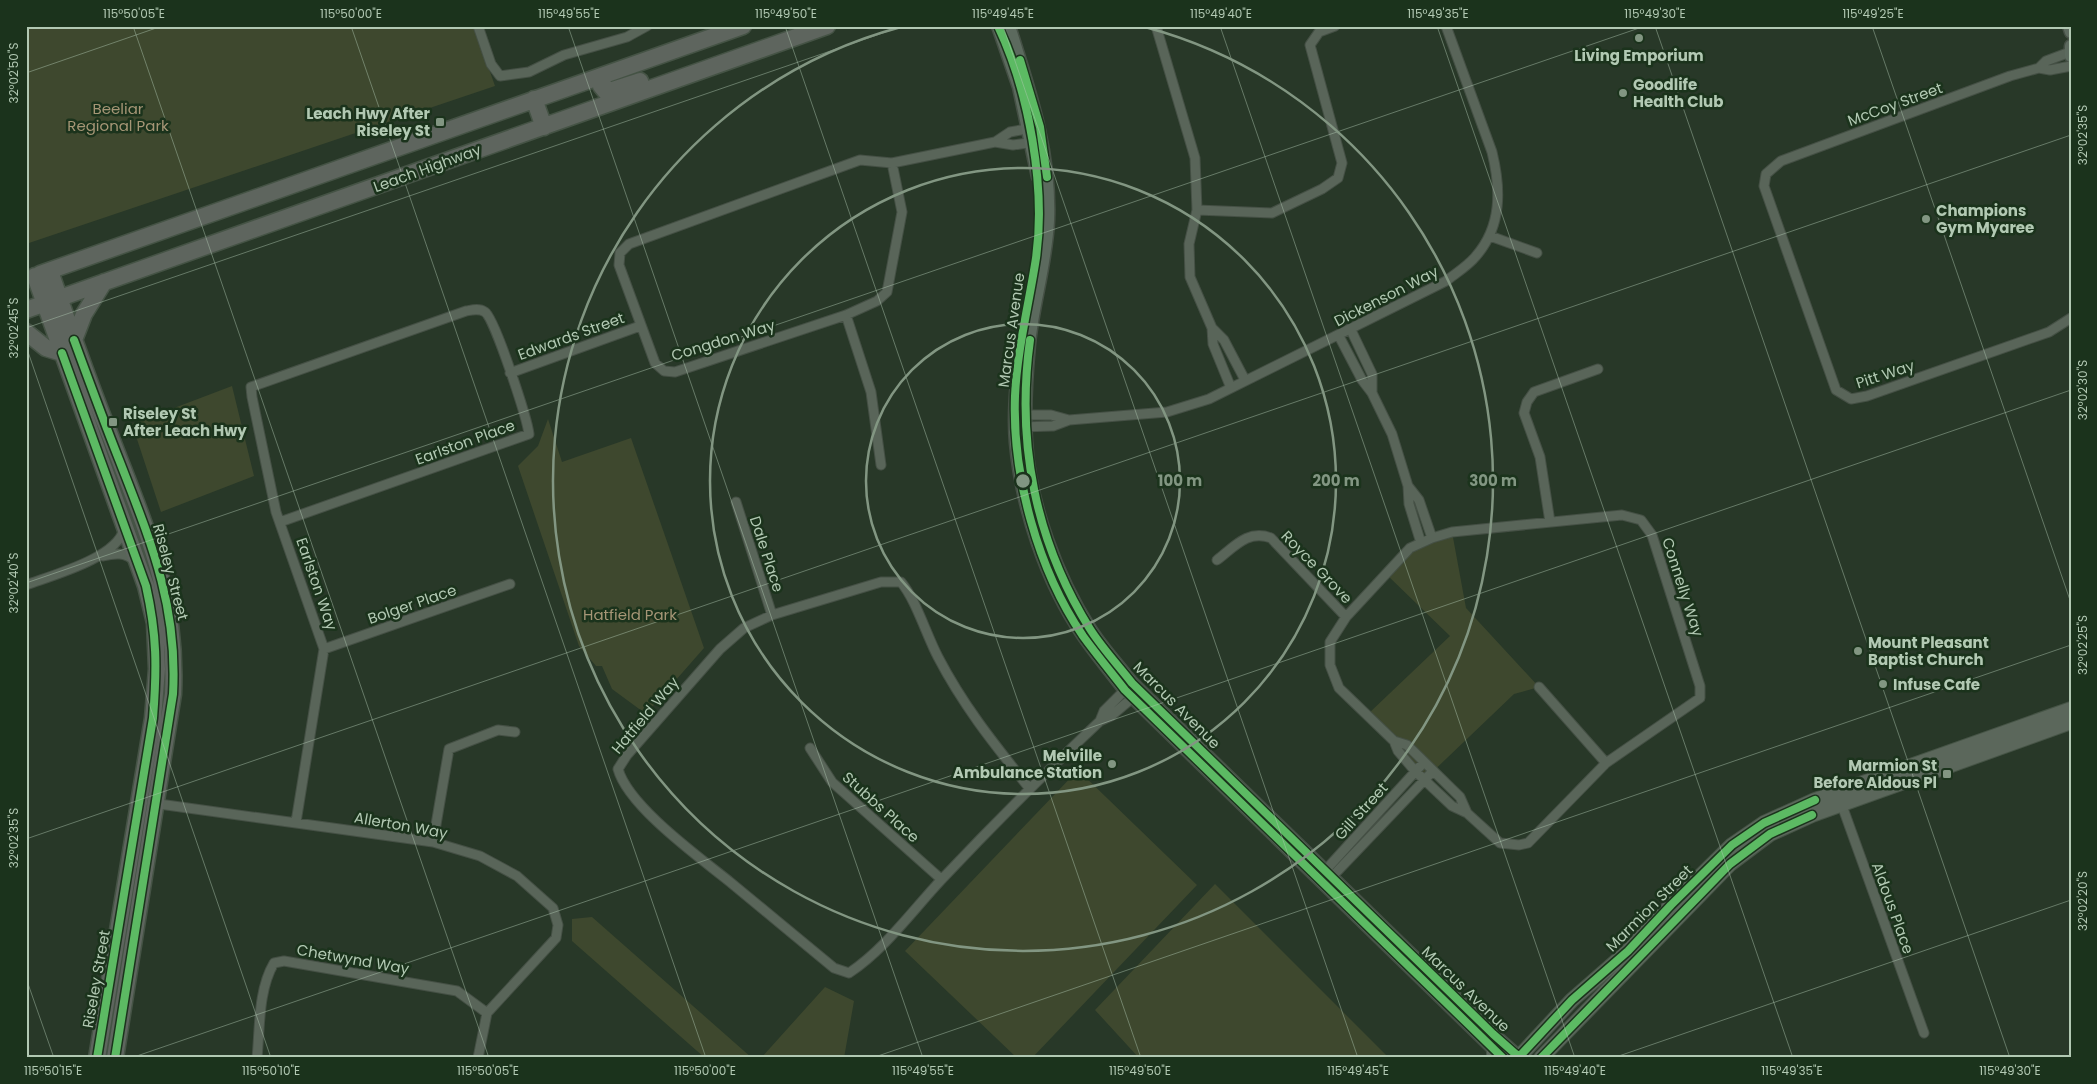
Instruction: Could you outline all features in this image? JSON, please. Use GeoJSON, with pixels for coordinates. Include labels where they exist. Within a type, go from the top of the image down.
{"type":"FeatureCollection","features":[{"type":"Feature","properties":{"kind":"highway","name":"Leach Highway"},"geometry":{"type":"LineString","coordinates":[[37,275],[742,26]]}},
{"type":"Feature","properties":{"kind":"highway","name":"Leach Highway"},"geometry":{"type":"LineString","coordinates":[[26,310],[827,26]]}},
{"type":"Feature","properties":{"kind":"highway"},"geometry":{"type":"LineString","coordinates":[[604,76],[601,86],[606,92],[703,60],[725,63]]}},
{"type":"Feature","properties":{"kind":"highway"},"geometry":{"type":"LineString","coordinates":[[534,99],[544,127]]}},
{"type":"Feature","properties":{"kind":"highway","name":"Riseley Street"},"geometry":{"type":"LineString","coordinates":[[37,275],[74,340],[149,536],[168,603],[174,661],[172,694],[156,803],[115,1058]]}},
{"type":"Feature","properties":{"kind":"highway"},"geometry":{"type":"LineString","coordinates":[[74,340],[84,314],[104,282]]}},
{"type":"Feature","properties":{"kind":"highway","name":"Riseley Street"},"geometry":{"type":"LineString","coordinates":[[52,301],[62,353],[139,565],[154,623],[157,669],[153,718],[96,1058]]}},
{"type":"Feature","properties":{"kind":"highway"},"geometry":{"type":"LineString","coordinates":[[26,332],[46,348],[62,353]]}},
{"type":"Feature","properties":{"kind":"main road","name":"Marmion Street"},"geometry":{"type":"LineString","coordinates":[[1541,1058],[1730,864],[1770,834],[1839,798],[2071,710]]}},
{"type":"Feature","properties":{"kind":"main road","name":"Marmion Street"},"geometry":{"type":"LineString","coordinates":[[1519,1057],[1572,1000],[1628,950],[1732,845],[1764,824],[1789,810],[1839,798],[2071,722]]}},
{"type":"Feature","properties":{"kind":"street"},"geometry":{"type":"LineString","coordinates":[[478,26],[491,64],[500,76],[529,72],[564,55],[626,37],[647,26]]}},
{"type":"Feature","properties":{"kind":"street","name":"Marcus Avenue"},"geometry":{"type":"LineString","coordinates":[[998,26],[1035,128]]}},
{"type":"Feature","properties":{"kind":"street","name":"Marcus Avenue"},"geometry":{"type":"LineString","coordinates":[[1009,26],[1047,178],[1048,220],[1044,257],[1029,343],[1021,421],[1038,513],[1063,581],[1090,630],[1132,690],[1325,878],[1519,1057]]}},
{"type":"Feature","properties":{"kind":"street"},"geometry":{"type":"LineString","coordinates":[[1156,26],[1195,158],[1197,210],[1189,244],[1190,277],[1212,328],[1213,344],[1231,388]]}},
{"type":"Feature","properties":{"kind":"street"},"geometry":{"type":"LineString","coordinates":[[1197,210],[1272,213],[1322,189],[1338,178],[1342,163],[1310,45],[1319,32],[1336,26]]}},
{"type":"Feature","properties":{"kind":"street","name":"Dickenson Way"},"geometry":{"type":"LineString","coordinates":[[1021,421],[1051,415],[1069,420],[1167,412],[1209,399],[1351,330],[1446,281],[1476,257],[1490,236],[1499,202],[1497,173],[1492,152],[1446,26]]}},
{"type":"Feature","properties":{"kind":"street"},"geometry":{"type":"LineString","coordinates":[[2069,26],[2071,32]]}},
{"type":"Feature","properties":{"kind":"street","name":"McCoy Street"},"geometry":{"type":"LineString","coordinates":[[2039,68],[2046,61],[2070,51]]}},
{"type":"Feature","properties":{"kind":"street","name":"McCoy Street"},"geometry":{"type":"LineString","coordinates":[[1766,174],[1782,160],[2010,76],[2039,68],[2050,70],[2071,66]]}},
{"type":"Feature","properties":{"kind":"street","name":"Congdon Way"},"geometry":{"type":"LineString","coordinates":[[995,142],[1010,132],[1035,128]]}},
{"type":"Feature","properties":{"kind":"street","name":"Congdon Way"},"geometry":{"type":"LineString","coordinates":[[892,163],[902,212],[887,292],[877,302],[846,316],[675,372],[664,371],[655,363],[640,326],[620,265],[620,253],[630,244],[860,160],[892,163],[995,142],[1013,145],[1037,142]]}},
{"type":"Feature","properties":{"kind":"street","name":"Pitt Way"},"geometry":{"type":"LineString","coordinates":[[1766,174],[1764,186],[1836,390],[1851,399],[1867,396],[2049,332],[2071,318]]}},
{"type":"Feature","properties":{"kind":"street"},"geometry":{"type":"LineString","coordinates":[[1490,236],[1537,253]]}},
{"type":"Feature","properties":{"kind":"street","name":"Earlston Place"},"geometry":{"type":"LineString","coordinates":[[251,387],[474,310],[486,312],[490,317],[527,422],[529,434],[280,522]]}},
{"type":"Feature","properties":{"kind":"street"},"geometry":{"type":"LineString","coordinates":[[846,316],[871,392],[881,466]]}},
{"type":"Feature","properties":{"kind":"street","name":"Edwards Street"},"geometry":{"type":"LineString","coordinates":[[510,373],[640,326]]}},
{"type":"Feature","properties":{"kind":"street"},"geometry":{"type":"LineString","coordinates":[[1212,328],[1224,340],[1245,380]]}},
{"type":"Feature","properties":{"kind":"street"},"geometry":{"type":"LineString","coordinates":[[1351,330],[1372,374],[1372,393]]}},
{"type":"Feature","properties":{"kind":"street"},"geometry":{"type":"LineString","coordinates":[[1338,336],[1362,380],[1372,393],[1392,434],[1408,486],[1409,504],[1421,543]]}},
{"type":"Feature","properties":{"kind":"street"},"geometry":{"type":"LineString","coordinates":[[1550,522],[1540,457],[1524,413],[1527,402],[1534,392],[1598,369]]}},
{"type":"Feature","properties":{"kind":"street","name":"Earlston Way"},"geometry":{"type":"LineString","coordinates":[[251,387],[267,478],[280,522],[324,649],[296,822]]}},
{"type":"Feature","properties":{"kind":"street"},"geometry":{"type":"LineString","coordinates":[[1408,486],[1419,500],[1432,538]]}},
{"type":"Feature","properties":{"kind":"street","name":"Dale Place"},"geometry":{"type":"LineString","coordinates":[[736,502],[772,615]]}},
{"type":"Feature","properties":{"kind":"street","name":"Connelly Way"},"geometry":{"type":"LineString","coordinates":[[1622,515],[1641,520],[1652,535],[1700,686],[1700,698],[1606,763],[1528,843],[1519,845],[1500,843],[1467,813],[1452,806],[1415,771],[1398,751],[1394,741],[1339,688],[1330,665],[1330,642],[1346,617],[1410,548],[1432,538],[1452,532],[1622,515]]}},
{"type":"Feature","properties":{"kind":"street"},"geometry":{"type":"LineString","coordinates":[[26,585],[107,551],[122,538],[125,526]]}},
{"type":"Feature","properties":{"kind":"street","name":"Royce Grove"},"geometry":{"type":"LineString","coordinates":[[1217,560],[1248,536],[1260,534],[1271,538],[1346,617]]}},
{"type":"Feature","properties":{"kind":"street"},"geometry":{"type":"LineString","coordinates":[[93,558],[118,553],[129,556],[139,565]]}},
{"type":"Feature","properties":{"kind":"street","name":"Hatfield Way"},"geometry":{"type":"LineString","coordinates":[[1030,789],[974,720],[938,657],[915,609],[910,592],[901,582],[882,582],[772,615],[744,628],[720,649],[627,755],[618,769],[621,781],[629,792],[671,833],[834,968],[849,974],[867,961],[941,879],[1100,721],[1111,716],[1132,690]]}},
{"type":"Feature","properties":{"kind":"street","name":"Bolger Place"},"geometry":{"type":"LineString","coordinates":[[324,649],[510,584]]}},
{"type":"Feature","properties":{"kind":"street"},"geometry":{"type":"LineString","coordinates":[[1539,687],[1606,763]]}},
{"type":"Feature","properties":{"kind":"street"},"geometry":{"type":"LineString","coordinates":[[433,842],[449,749],[498,730],[515,732]]}},
{"type":"Feature","properties":{"kind":"street","name":"Connelly Way"},"geometry":{"type":"LineString","coordinates":[[1394,741],[1407,745],[1460,797],[1467,813]]}},
{"type":"Feature","properties":{"kind":"street","name":"Stubbs Place"},"geometry":{"type":"LineString","coordinates":[[810,748],[832,782],[941,879]]}},
{"type":"Feature","properties":{"kind":"street","name":"Gill Street"},"geometry":{"type":"LineString","coordinates":[[1325,878],[1424,762]]}},
{"type":"Feature","properties":{"kind":"street","name":"Gill Street"},"geometry":{"type":"LineString","coordinates":[[1325,878],[1433,771]]}},
{"type":"Feature","properties":{"kind":"street","name":"Aldous Place"},"geometry":{"type":"LineString","coordinates":[[1839,798],[1924,1033]]}},
{"type":"Feature","properties":{"kind":"street","name":"Allerton Way"},"geometry":{"type":"LineString","coordinates":[[139,801],[433,842],[480,856],[517,876],[553,908],[558,925],[556,938],[487,1013]]}},
{"type":"Feature","properties":{"kind":"street","name":"Marcus Avenue"},"geometry":{"type":"LineString","coordinates":[[1325,878],[1497,1055]]}},
{"type":"Feature","properties":{"kind":"street","name":"Chetwynd Way"},"geometry":{"type":"LineString","coordinates":[[258,1058],[263,994],[269,971],[274,963],[284,961],[458,991],[487,1013]]}},
{"type":"Feature","properties":{"kind":"street"},"geometry":{"type":"LineString","coordinates":[[478,1058],[487,1013]]}},
{"type":"Feature","properties":{"kind":"green space","name":"Beeliar Regional Park"},"geometry":{"type":"Polygon","coordinates":[[[26,26],[474,26],[495,86],[26,244],[26,26]]]}},
{"type":"Feature","properties":{"kind":"green space"},"geometry":{"type":"Polygon","coordinates":[[[232,386],[254,476],[161,512],[132,424],[232,386]]]}},
{"type":"Feature","properties":{"kind":"green space","name":"Hatfield Park"},"geometry":{"type":"Polygon","coordinates":[[[548,419],[562,462],[631,438],[704,648],[646,714],[612,689],[602,666],[596,666],[579,646],[518,466],[538,446],[548,419]]]}},
{"type":"Feature","properties":{"kind":"green space"},"geometry":{"type":"Polygon","coordinates":[[[1452,532],[1466,608],[1539,687],[1514,694],[1424,780],[1368,714],[1450,636],[1386,574],[1410,548],[1452,532]]]}},
{"type":"Feature","properties":{"kind":"green space"},"geometry":{"type":"Polygon","coordinates":[[[1078,770],[1197,885],[1032,1058],[1017,1058],[905,951],[1078,770]]]}},
{"type":"Feature","properties":{"kind":"green space"},"geometry":{"type":"Polygon","coordinates":[[[1215,884],[1389,1058],[1139,1058],[1095,1010],[1215,884]]]}},
{"type":"Feature","properties":{"kind":"green space"},"geometry":{"type":"Polygon","coordinates":[[[592,917],[752,1058],[705,1058],[572,941],[572,919],[592,917]]]}},
{"type":"Feature","properties":{"kind":"green space"},"geometry":{"type":"Polygon","coordinates":[[[825,987],[854,1001],[844,1058],[761,1058],[825,987]]]}},
{"type":"Feature","properties":{"kind":"cycle path"},"geometry":{"type":"LineString","coordinates":[[998,26],[1009,52],[1026,109],[1037,171],[1039,230],[1018,362],[1015,427],[1023,490],[1041,552],[1053,582],[1083,636],[1125,690],[1503,1058]]}},
{"type":"Feature","properties":{"kind":"cycle path"},"geometry":{"type":"LineString","coordinates":[[1020,60],[1040,127],[1047,177]]}},
{"type":"Feature","properties":{"kind":"cycle path"},"geometry":{"type":"LineString","coordinates":[[74,340],[152,547],[167,603],[173,662],[173,694],[115,1058]]}},
{"type":"Feature","properties":{"kind":"cycle path"},"geometry":{"type":"LineString","coordinates":[[1030,340],[1026,378],[1026,416],[1028,453],[1034,490],[1043,526],[1055,561],[1071,596],[1090,629],[1132,683],[1493,1034],[1519,1057]]}},
{"type":"Feature","properties":{"kind":"cycle path"},"geometry":{"type":"LineString","coordinates":[[62,353],[146,586],[155,652],[153,718],[97,1058]]}},
{"type":"Feature","properties":{"kind":"cycle path"},"geometry":{"type":"LineString","coordinates":[[1518,1058],[1572,1000],[1628,951],[1671,905],[1732,845],[1764,823],[1815,800]]}},
{"type":"Feature","properties":{"kind":"cycle path"},"geometry":{"type":"LineString","coordinates":[[1541,1058],[1730,864],[1770,834],[1812,815]]}},
{"type":"Feature","properties":{"kind":"place","name":"Living Emporium"},"geometry":{"type":"Point","coordinates":[1639,38]}},
{"type":"Feature","properties":{"kind":"place","name":"Goodlife Health Club"},"geometry":{"type":"Point","coordinates":[1623,93]}},
{"type":"Feature","properties":{"kind":"place","name":"Leach Hwy After Riseley St"},"geometry":{"type":"Point","coordinates":[440,122]}},
{"type":"Feature","properties":{"kind":"place","name":"Champions Gym Myaree"},"geometry":{"type":"Point","coordinates":[1926,219]}},
{"type":"Feature","properties":{"kind":"place","name":"Riseley St After Leach Hwy"},"geometry":{"type":"Point","coordinates":[113,422]}},
{"type":"Feature","properties":{"kind":"place","name":"Mount Pleasant Baptist Church"},"geometry":{"type":"Point","coordinates":[1858,651]}},
{"type":"Feature","properties":{"kind":"place","name":"Infuse Cafe"},"geometry":{"type":"Point","coordinates":[1883,684]}},
{"type":"Feature","properties":{"kind":"place","name":"Melville Ambulance Station"},"geometry":{"type":"Point","coordinates":[1112,764]}},
{"type":"Feature","properties":{"kind":"place","name":"Marmion St Before Aldous Pl"},"geometry":{"type":"Point","coordinates":[1947,774]}}]}
